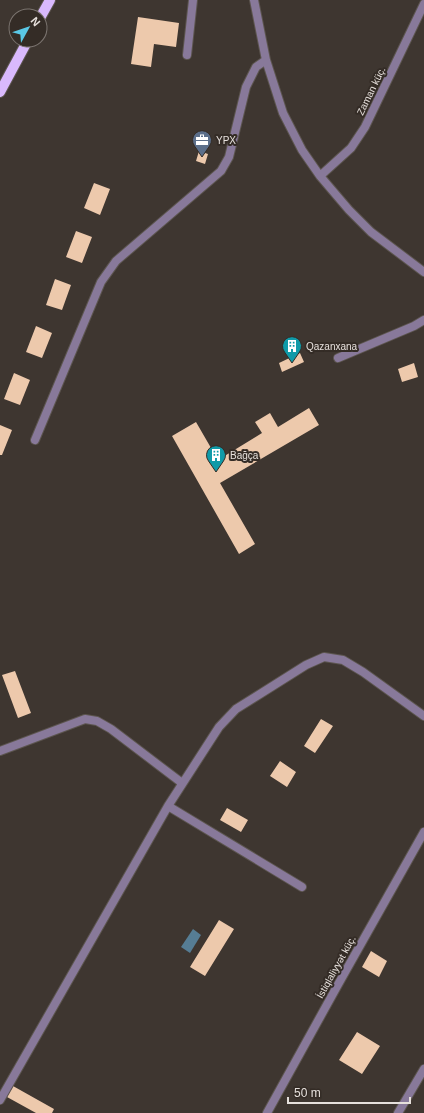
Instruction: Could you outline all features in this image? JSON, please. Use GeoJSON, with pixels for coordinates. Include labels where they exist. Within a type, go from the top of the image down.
{"type":"FeatureCollection","features":[{"type":"Feature","properties":{"kind":"main road"},"geometry":{"type":"LineString","coordinates":[[0,92],[24,48]]}},
{"type":"Feature","properties":{"kind":"street"},"geometry":{"type":"LineString","coordinates":[[187,55],[193,0]]}},
{"type":"Feature","properties":{"kind":"street"},"geometry":{"type":"LineString","coordinates":[[254,0],[266,60],[283,113],[302,150],[320,176],[349,210],[371,232],[424,272]]}},
{"type":"Feature","properties":{"kind":"street","name":"Zaman küç."},"geometry":{"type":"LineString","coordinates":[[320,176],[351,148],[365,127],[424,4]]}},
{"type":"Feature","properties":{"kind":"street"},"geometry":{"type":"LineString","coordinates":[[36,440],[101,282],[116,261],[221,171],[229,157],[246,87],[256,67],[266,60]]}},
{"type":"Feature","properties":{"kind":"street"},"geometry":{"type":"LineString","coordinates":[[338,358],[414,326],[424,320]]}},
{"type":"Feature","properties":{"kind":"street"},"geometry":{"type":"LineString","coordinates":[[0,1100],[168,806],[219,727],[236,709],[306,665],[324,657],[343,660],[363,672],[424,716]]}},
{"type":"Feature","properties":{"kind":"street"},"geometry":{"type":"LineString","coordinates":[[0,751],[85,720],[97,721],[111,729],[182,783]]}},
{"type":"Feature","properties":{"kind":"street"},"geometry":{"type":"LineString","coordinates":[[168,806],[302,887]]}},
{"type":"Feature","properties":{"kind":"street","name":"İstiqlaliyyət küç."},"geometry":{"type":"LineString","coordinates":[[267,1113],[424,832]]}},
{"type":"Feature","properties":{"kind":"street"},"geometry":{"type":"LineString","coordinates":[[398,1113],[424,1069]]}},
{"type":"Feature","properties":{"kind":"water"},"geometry":{"type":"Polygon","coordinates":[[[193,929],[201,935],[190,953],[181,947],[193,929]]]}},
{"type":"Feature","properties":{"kind":"building"},"geometry":{"type":"Polygon","coordinates":[[[138,17],[179,23],[176,47],[154,44],[151,67],[131,64],[138,17]]]}},
{"type":"Feature","properties":{"kind":"building","name":"YPX"},"geometry":{"type":"Polygon","coordinates":[[[199,151],[208,154],[205,164],[196,161],[199,151]]]}},
{"type":"Feature","properties":{"kind":"building"},"geometry":{"type":"Polygon","coordinates":[[[94,183],[110,189],[100,215],[84,208],[94,183]]]}},
{"type":"Feature","properties":{"kind":"building"},"geometry":{"type":"Polygon","coordinates":[[[76,231],[92,237],[82,263],[66,257],[76,231]]]}},
{"type":"Feature","properties":{"kind":"building"},"geometry":{"type":"Polygon","coordinates":[[[55,279],[71,285],[62,310],[46,305],[55,279]]]}},
{"type":"Feature","properties":{"kind":"building"},"geometry":{"type":"Polygon","coordinates":[[[36,326],[52,333],[42,358],[26,352],[36,326]]]}},
{"type":"Feature","properties":{"kind":"building","name":"Qazanxana"},"geometry":{"type":"Polygon","coordinates":[[[300,353],[304,362],[282,372],[279,363],[300,353]]]}},
{"type":"Feature","properties":{"kind":"building"},"geometry":{"type":"Polygon","coordinates":[[[414,363],[418,377],[402,382],[398,369],[414,363]]]}},
{"type":"Feature","properties":{"kind":"building"},"geometry":{"type":"Polygon","coordinates":[[[14,373],[30,380],[20,405],[4,399],[14,373]]]}},
{"type":"Feature","properties":{"kind":"building","name":"Bağça"},"geometry":{"type":"Polygon","coordinates":[[[309,408],[319,425],[220,483],[255,544],[239,554],[172,436],[196,422],[218,460],[262,433],[255,422],[270,413],[278,427],[309,408]]]}},
{"type":"Feature","properties":{"kind":"building"},"geometry":{"type":"Polygon","coordinates":[[[0,425],[12,430],[2,455],[0,455],[0,425]]]}},
{"type":"Feature","properties":{"kind":"building"},"geometry":{"type":"Polygon","coordinates":[[[15,671],[31,713],[18,718],[2,675],[15,671]]]}},
{"type":"Feature","properties":{"kind":"building"},"geometry":{"type":"Polygon","coordinates":[[[321,719],[333,726],[315,753],[304,746],[321,719]]]}},
{"type":"Feature","properties":{"kind":"building"},"geometry":{"type":"Polygon","coordinates":[[[280,761],[296,772],[287,787],[270,776],[280,761]]]}},
{"type":"Feature","properties":{"kind":"building"},"geometry":{"type":"Polygon","coordinates":[[[227,808],[248,820],[241,832],[220,820],[227,808]]]}},
{"type":"Feature","properties":{"kind":"building"},"geometry":{"type":"Polygon","coordinates":[[[219,920],[234,929],[205,976],[190,967],[219,920]]]}},
{"type":"Feature","properties":{"kind":"building"},"geometry":{"type":"Polygon","coordinates":[[[371,951],[387,961],[379,977],[362,967],[371,951]]]}},
{"type":"Feature","properties":{"kind":"building"},"geometry":{"type":"Polygon","coordinates":[[[357,1032],[380,1046],[362,1074],[339,1060],[357,1032]]]}},
{"type":"Feature","properties":{"kind":"building"},"geometry":{"type":"Polygon","coordinates":[[[13,1086],[54,1109],[52,1113],[36,1113],[7,1097],[13,1086]]]}},
{"type":"Feature","properties":{"kind":"place","name":"YPX"},"geometry":{"type":"Point","coordinates":[202,157]}},
{"type":"Feature","properties":{"kind":"place","name":"Qazanxana"},"geometry":{"type":"Point","coordinates":[292,363]}},
{"type":"Feature","properties":{"kind":"place","name":"Bağça"},"geometry":{"type":"Point","coordinates":[216,472]}}]}
